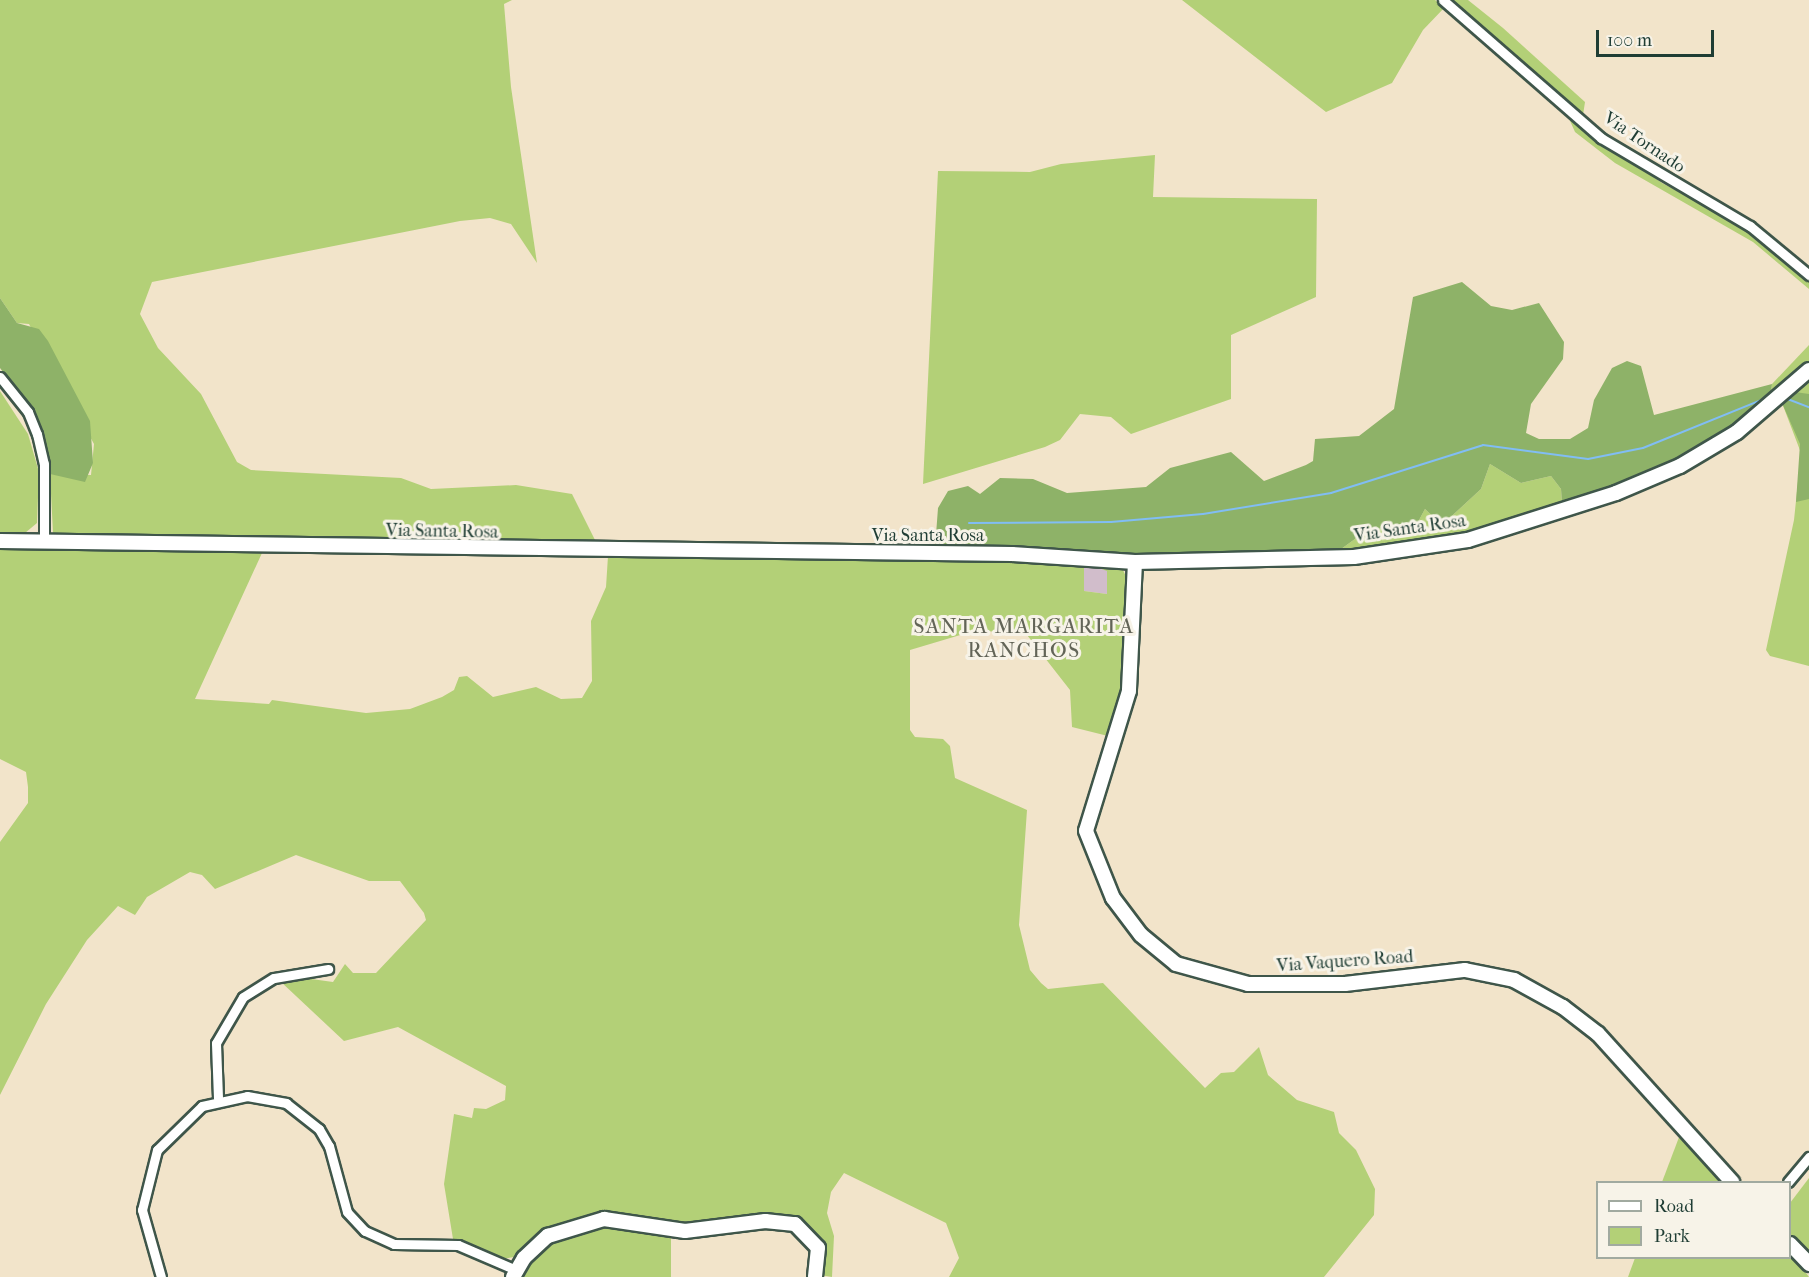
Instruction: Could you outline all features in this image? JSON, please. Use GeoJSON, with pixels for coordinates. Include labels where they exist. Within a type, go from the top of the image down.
{"type":"FeatureCollection","features":[{"type":"Feature","properties":{"kind":"street","name":"Via Tornado"},"geometry":{"type":"LineString","coordinates":[[1443,0],[1601,138],[1750,226],[1809,275]]}},
{"type":"Feature","properties":{"kind":"street","name":"Via Santa Rosa"},"geometry":{"type":"LineString","coordinates":[[0,541],[1012,554],[1135,562],[1354,556],[1457,542],[1532,524],[1680,466],[1737,432],[1809,370]]}},
{"type":"Feature","properties":{"kind":"street"},"geometry":{"type":"LineString","coordinates":[[0,376],[28,412],[37,434],[44,464],[44,541]]}},
{"type":"Feature","properties":{"kind":"street","name":"Via Vaquero Road"},"geometry":{"type":"LineString","coordinates":[[1135,562],[1129,691],[1086,831],[1113,898],[1141,935],[1176,963],[1248,984],[1344,984],[1465,970],[1514,980],[1563,1007],[1598,1034],[1731,1181]]}},
{"type":"Feature","properties":{"kind":"street"},"geometry":{"type":"LineString","coordinates":[[218,1098],[216,1043],[243,997],[274,978],[328,969]]}},
{"type":"Feature","properties":{"kind":"street"},"geometry":{"type":"LineString","coordinates":[[161,1277],[142,1210],[151,1162],[167,1134],[218,1098],[267,1098],[305,1115],[329,1146],[347,1212],[365,1231],[394,1244],[458,1245],[514,1273],[548,1236],[588,1220],[623,1220],[685,1231],[775,1221],[795,1224],[813,1237],[819,1261],[815,1277]]}},
{"type":"Feature","properties":{"kind":"street"},"geometry":{"type":"LineString","coordinates":[[1789,1181],[1809,1157]]}},
{"type":"Feature","properties":{"kind":"street"},"geometry":{"type":"LineString","coordinates":[[1791,1246],[1809,1264]]}},
{"type":"Feature","properties":{"kind":"shaded area"},"geometry":{"type":"Polygon","coordinates":[[[1084,566],[1107,570],[1107,594],[1084,591],[1084,566]]]}},
{"type":"Feature","properties":{"kind":"green space"},"geometry":{"type":"Polygon","coordinates":[[[0,0],[512,0],[504,4],[511,87],[537,263],[511,224],[490,218],[460,221],[152,282],[140,314],[158,348],[201,394],[237,462],[251,470],[401,478],[431,489],[516,485],[572,494],[598,546],[53,533],[50,474],[91,475],[94,444],[29,324],[17,323],[0,298],[0,0]]]}},
{"type":"Feature","properties":{"kind":"green space"},"geometry":{"type":"Polygon","coordinates":[[[1182,0],[1435,0],[1445,7],[1423,30],[1392,83],[1326,112],[1182,0]]]}},
{"type":"Feature","properties":{"kind":"green space"},"geometry":{"type":"Polygon","coordinates":[[[1451,0],[1468,0],[1503,28],[1585,102],[1583,115],[1451,0]]]}},
{"type":"Feature","properties":{"kind":"green space"},"geometry":{"type":"Polygon","coordinates":[[[1567,114],[1662,183],[1747,228],[1798,268],[1809,280],[1809,289],[1753,242],[1615,163],[1575,132],[1567,114]]]}},
{"type":"Feature","properties":{"kind":"green space"},"geometry":{"type":"Polygon","coordinates":[[[1155,155],[1153,197],[1317,199],[1316,297],[1231,335],[1231,399],[1131,434],[1111,417],[1080,414],[1060,440],[1045,447],[923,484],[938,171],[1030,172],[1061,164],[1155,155]]]}},
{"type":"Feature","properties":{"kind":"green space"},"geometry":{"type":"Polygon","coordinates":[[[1462,282],[1491,306],[1512,310],[1539,303],[1564,342],[1563,359],[1531,404],[1526,433],[1539,439],[1570,439],[1588,428],[1594,400],[1612,368],[1627,361],[1641,366],[1654,415],[1772,384],[1770,400],[1727,433],[1644,478],[1562,503],[1561,489],[1551,476],[1521,483],[1490,464],[1481,489],[1442,525],[1425,509],[1418,522],[1366,531],[1337,552],[1140,555],[935,548],[938,508],[948,491],[968,486],[980,494],[1000,478],[1033,479],[1067,493],[1146,487],[1170,468],[1231,452],[1264,481],[1306,465],[1313,461],[1315,439],[1359,436],[1394,409],[1413,297],[1462,282]]]}},
{"type":"Feature","properties":{"kind":"green space"},"geometry":{"type":"Polygon","coordinates":[[[0,298],[17,323],[39,329],[48,341],[90,421],[93,463],[85,482],[50,474],[34,413],[0,368],[0,298]]]}},
{"type":"Feature","properties":{"kind":"green space"},"geometry":{"type":"Polygon","coordinates":[[[1809,345],[1809,362],[1770,400],[1772,384],[1809,345]]]}},
{"type":"Feature","properties":{"kind":"green space"},"geometry":{"type":"Polygon","coordinates":[[[1809,376],[1809,666],[1770,656],[1766,650],[1794,520],[1801,453],[1782,403],[1809,376]]]}},
{"type":"Feature","properties":{"kind":"green space"},"geometry":{"type":"Polygon","coordinates":[[[0,391],[28,434],[39,472],[37,523],[25,533],[0,533],[0,391]]]}},
{"type":"Feature","properties":{"kind":"green space"},"geometry":{"type":"Polygon","coordinates":[[[1795,392],[1809,394],[1809,499],[1796,502],[1800,444],[1782,403],[1795,392]]]}},
{"type":"Feature","properties":{"kind":"green space"},"geometry":{"type":"Polygon","coordinates":[[[1490,464],[1521,483],[1551,476],[1561,489],[1562,503],[1439,543],[1337,552],[1366,531],[1418,522],[1425,509],[1442,525],[1481,489],[1490,464]]]}},
{"type":"Feature","properties":{"kind":"green space"},"geometry":{"type":"Polygon","coordinates":[[[0,546],[262,553],[195,699],[269,704],[272,700],[366,713],[410,709],[442,697],[454,690],[459,677],[467,676],[493,697],[536,687],[561,699],[582,698],[592,681],[591,621],[606,587],[608,556],[1057,563],[1084,566],[1084,591],[1107,594],[1107,571],[1096,567],[1123,570],[1128,581],[1125,668],[1112,737],[1072,727],[1070,690],[1027,635],[977,630],[910,650],[910,730],[915,737],[943,739],[950,746],[955,778],[1027,810],[1019,925],[1030,970],[1041,983],[1048,989],[1103,983],[1205,1088],[1221,1073],[1234,1072],[1259,1047],[1268,1075],[1297,1100],[1334,1112],[1339,1133],[1356,1150],[1375,1189],[1374,1215],[1324,1277],[949,1277],[959,1258],[946,1223],[844,1173],[831,1192],[827,1213],[834,1236],[832,1277],[820,1275],[821,1247],[803,1223],[696,1226],[592,1214],[554,1227],[520,1256],[502,1259],[453,1239],[444,1184],[454,1114],[472,1118],[474,1108],[486,1109],[505,1100],[506,1086],[398,1027],[344,1041],[280,981],[297,977],[333,982],[345,964],[353,973],[376,973],[426,920],[424,913],[400,881],[369,881],[296,855],[215,889],[202,875],[190,872],[147,897],[135,915],[118,906],[87,940],[46,1004],[0,1095],[0,842],[28,803],[28,787],[26,772],[0,759],[0,546]]]}},
{"type":"Feature","properties":{"kind":"green space"},"geometry":{"type":"Polygon","coordinates":[[[1681,1132],[1726,1181],[1662,1181],[1681,1132]]]}},
{"type":"Feature","properties":{"kind":"green space"},"geometry":{"type":"Polygon","coordinates":[[[1809,1178],[1809,1258],[1791,1239],[1791,1202],[1809,1178]]]}},
{"type":"Feature","properties":{"kind":"green space"},"geometry":{"type":"Polygon","coordinates":[[[595,1224],[671,1235],[671,1277],[518,1277],[553,1240],[595,1224]]]}},
{"type":"Feature","properties":{"kind":"green space"},"geometry":{"type":"Polygon","coordinates":[[[1791,1252],[1809,1277],[1628,1277],[1635,1259],[1791,1259],[1791,1252]]]}},
{"type":"Feature","properties":{"kind":"waterway"},"geometry":{"type":"LineString","coordinates":[[969,523],[1111,522],[1203,514],[1331,493],[1483,445],[1588,459],[1643,448],[1771,396]]}},
{"type":"Feature","properties":{"kind":"waterway"},"geometry":{"type":"LineString","coordinates":[[1785,398],[1809,407]]}},
{"type":"Feature","properties":{"kind":"district","name":"SANTA MARGARITA RANCHOS"},"geometry":{"type":"Point","coordinates":[1024,638]}}]}
